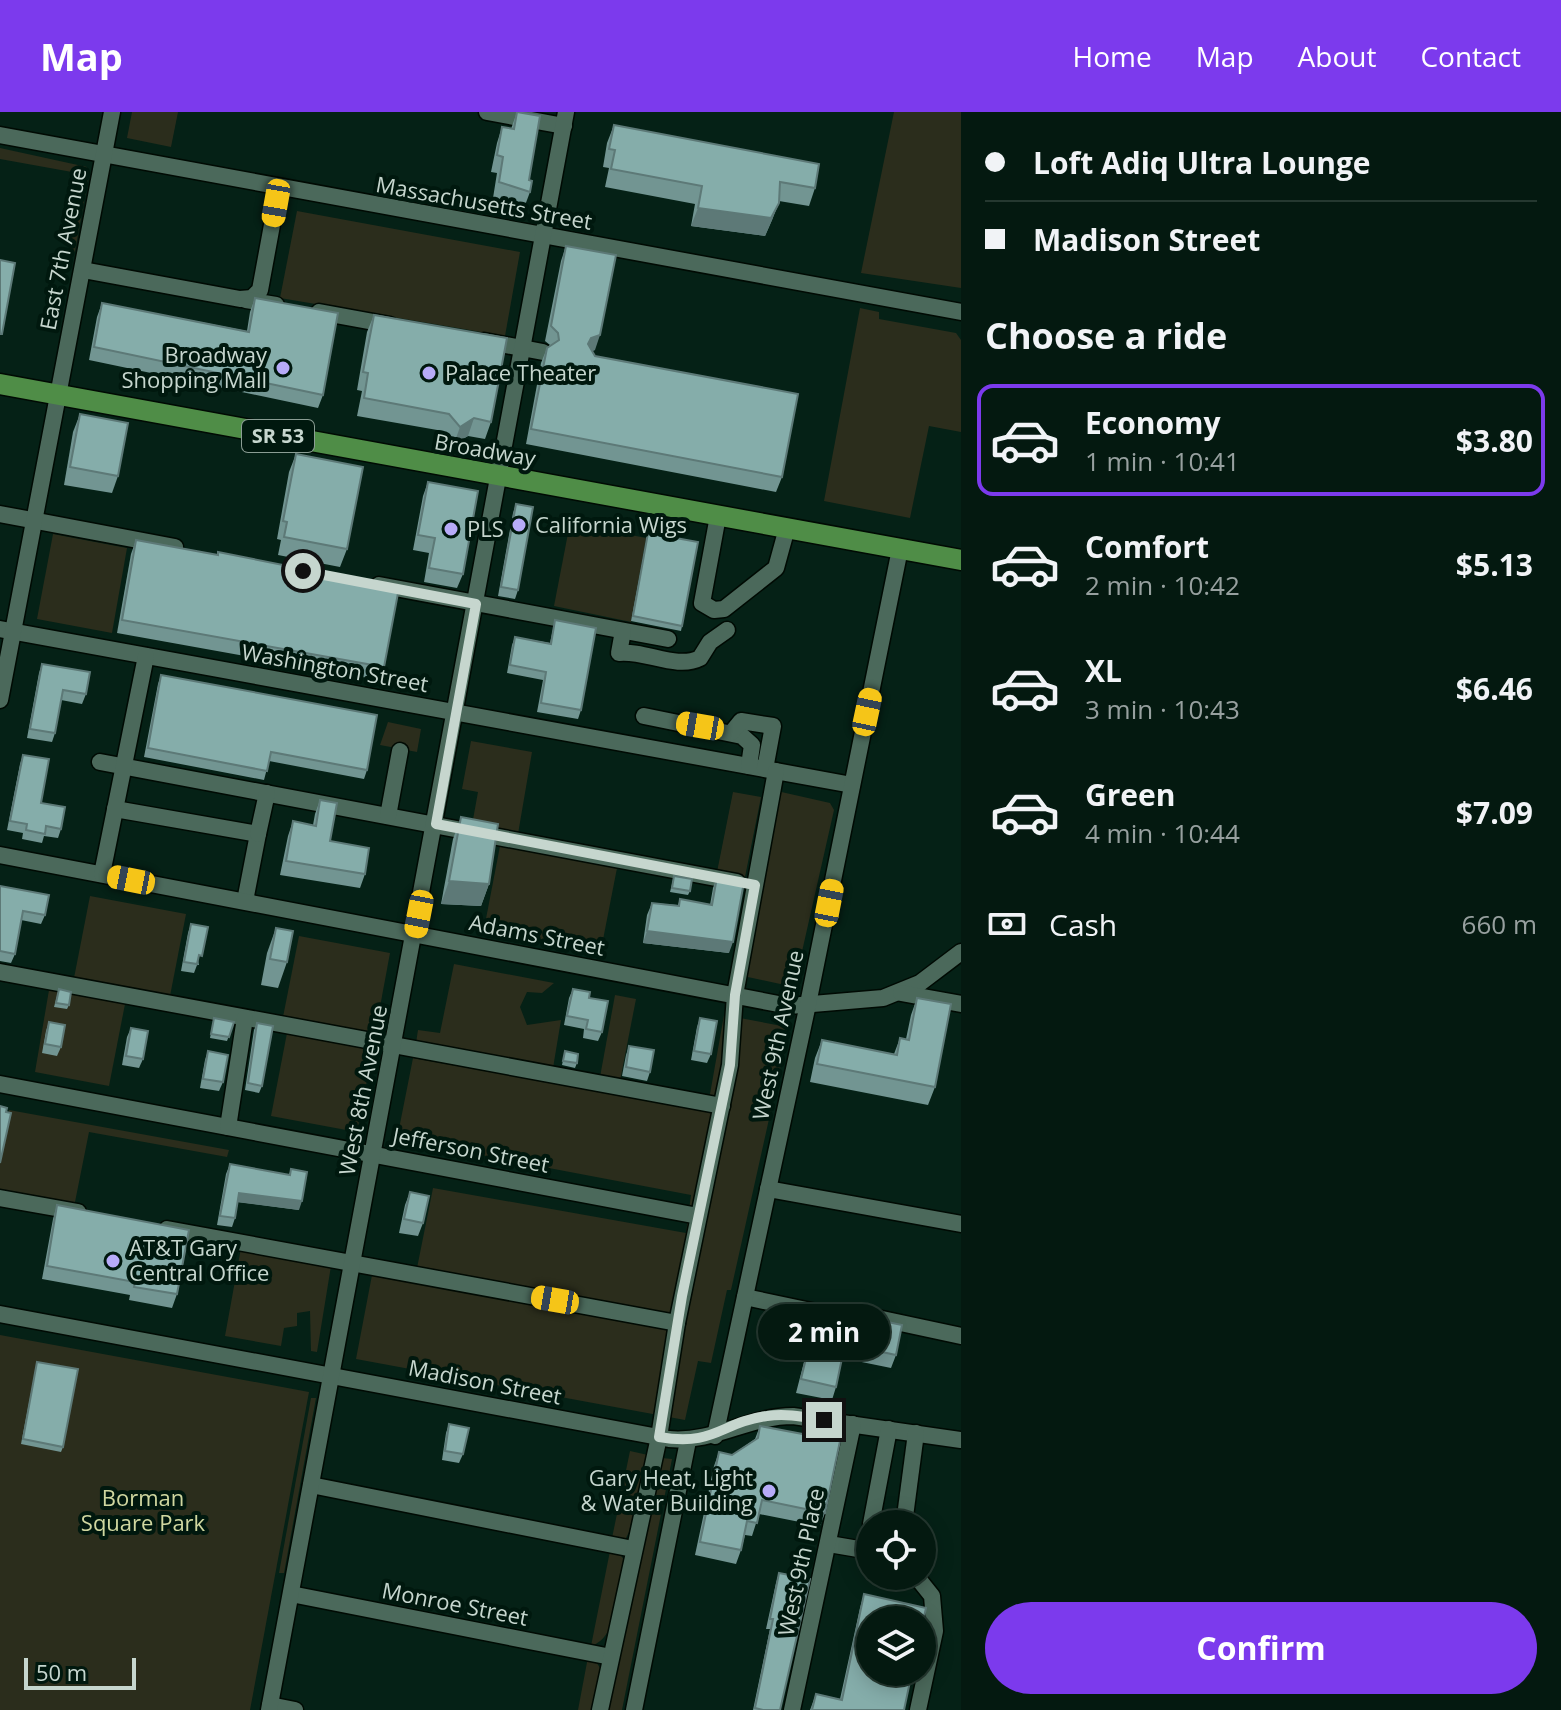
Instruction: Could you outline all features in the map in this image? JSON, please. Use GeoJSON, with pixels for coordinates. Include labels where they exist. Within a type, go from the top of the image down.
{"type":"FeatureCollection","features":[{"type":"Feature","properties":{"kind":"main road","name":"Broadway"},"geometry":{"type":"LineString","coordinates":[[0,384],[961,560]]}},
{"type":"Feature","properties":{"kind":"street","name":"East 7th Avenue"},"geometry":{"type":"LineString","coordinates":[[0,700],[6,631],[34,521],[112,112]]}},
{"type":"Feature","properties":{"kind":"street"},"geometry":{"type":"LineString","coordinates":[[487,112],[565,119]]}},
{"type":"Feature","properties":{"kind":"street","name":"West 8th Avenue"},"geometry":{"type":"LineString","coordinates":[[270,1708],[565,119]]}},
{"type":"Feature","properties":{"kind":"street","name":"Massachusetts Street"},"geometry":{"type":"LineString","coordinates":[[0,135],[961,312]]}},
{"type":"Feature","properties":{"kind":"street"},"geometry":{"type":"LineString","coordinates":[[246,300],[260,290],[279,187]]}},
{"type":"Feature","properties":{"kind":"street"},"geometry":{"type":"LineString","coordinates":[[83,270],[414,329]]}},
{"type":"Feature","properties":{"kind":"street"},"geometry":{"type":"LineString","coordinates":[[459,337],[543,352]]}},
{"type":"Feature","properties":{"kind":"street"},"geometry":{"type":"LineString","coordinates":[[0,514],[193,551]]}},
{"type":"Feature","properties":{"kind":"street"},"geometry":{"type":"LineString","coordinates":[[718,516],[702,603],[714,610],[724,609],[776,568],[787,528]]}},
{"type":"Feature","properties":{"kind":"street","name":"West 9th Avenue"},"geometry":{"type":"LineString","coordinates":[[715,1436],[808,1004],[900,549]]}},
{"type":"Feature","properties":{"kind":"street"},"geometry":{"type":"LineString","coordinates":[[365,583],[668,639]]}},
{"type":"Feature","properties":{"kind":"street"},"geometry":{"type":"LineString","coordinates":[[623,631],[619,653],[642,653],[684,662],[700,658],[710,642],[727,630]]}},
{"type":"Feature","properties":{"kind":"street","name":"Washington Street"},"geometry":{"type":"LineString","coordinates":[[6,631],[852,785]]}},
{"type":"Feature","properties":{"kind":"street"},"geometry":{"type":"LineString","coordinates":[[102,874],[146,656]]}},
{"type":"Feature","properties":{"kind":"street"},"geometry":{"type":"LineString","coordinates":[[644,716],[732,732],[752,745],[763,768]]}},
{"type":"Feature","properties":{"kind":"street"},"geometry":{"type":"LineString","coordinates":[[600,1710],[659,1437],[677,1323],[730,1065],[735,995],[755,885],[763,768],[773,726],[741,721],[732,732]]}},
{"type":"Feature","properties":{"kind":"street"},"geometry":{"type":"LineString","coordinates":[[388,816],[400,751]]}},
{"type":"Feature","properties":{"kind":"street"},"geometry":{"type":"LineString","coordinates":[[100,762],[755,885]]}},
{"type":"Feature","properties":{"kind":"street"},"geometry":{"type":"LineString","coordinates":[[245,901],[267,793]]}},
{"type":"Feature","properties":{"kind":"street"},"geometry":{"type":"LineString","coordinates":[[115,809],[258,834]]}},
{"type":"Feature","properties":{"kind":"street","name":"Adams Street"},"geometry":{"type":"LineString","coordinates":[[0,855],[789,1006],[872,1002],[901,993],[942,969],[961,952]]}},
{"type":"Feature","properties":{"kind":"street"},"geometry":{"type":"LineString","coordinates":[[0,972],[722,1106]]}},
{"type":"Feature","properties":{"kind":"street"},"geometry":{"type":"LineString","coordinates":[[901,993],[961,1004]]}},
{"type":"Feature","properties":{"kind":"street"},"geometry":{"type":"LineString","coordinates":[[228,1127],[245,1018]]}},
{"type":"Feature","properties":{"kind":"street","name":"Jefferson Street"},"geometry":{"type":"LineString","coordinates":[[0,1084],[698,1216]]}},
{"type":"Feature","properties":{"kind":"street"},"geometry":{"type":"LineString","coordinates":[[768,1189],[961,1224]]}},
{"type":"Feature","properties":{"kind":"street"},"geometry":{"type":"LineString","coordinates":[[0,1198],[91,1215]]}},
{"type":"Feature","properties":{"kind":"street"},"geometry":{"type":"LineString","coordinates":[[152,1226],[677,1323]]}},
{"type":"Feature","properties":{"kind":"street"},"geometry":{"type":"LineString","coordinates":[[745,1297],[816,1312],[854,1313],[961,1336]]}},
{"type":"Feature","properties":{"kind":"street","name":"Madison Street"},"geometry":{"type":"LineString","coordinates":[[0,1314],[688,1441],[715,1436],[767,1416],[853,1424],[961,1440]]}},
{"type":"Feature","properties":{"kind":"street","name":"West 9th Place"},"geometry":{"type":"LineString","coordinates":[[792,1710],[853,1424]]}},
{"type":"Feature","properties":{"kind":"street"},"geometry":{"type":"LineString","coordinates":[[873,1510],[889,1429]]}},
{"type":"Feature","properties":{"kind":"street"},"geometry":{"type":"LineString","coordinates":[[906,1510],[916,1433]]}},
{"type":"Feature","properties":{"kind":"street"},"geometry":{"type":"LineString","coordinates":[[634,1710],[688,1441]]}},
{"type":"Feature","properties":{"kind":"street"},"geometry":{"type":"LineString","coordinates":[[311,1485],[633,1549]]}},
{"type":"Feature","properties":{"kind":"street"},"geometry":{"type":"LineString","coordinates":[[829,1544],[856,1549]]}},
{"type":"Feature","properties":{"kind":"street"},"geometry":{"type":"LineString","coordinates":[[918,1710],[935,1631],[932,1596],[927,1590]]}},
{"type":"Feature","properties":{"kind":"street","name":"Monroe Street"},"geometry":{"type":"LineString","coordinates":[[291,1594],[611,1657]]}},
{"type":"Feature","properties":{"kind":"street"},"geometry":{"type":"LineString","coordinates":[[270,1708],[295,1710]]}},
{"type":"Feature","properties":{"kind":"green space"},"geometry":{"type":"Polygon","coordinates":[[[132,112],[178,112],[171,147],[127,138],[132,112]]]}},
{"type":"Feature","properties":{"kind":"green space"},"geometry":{"type":"Polygon","coordinates":[[[894,112],[961,112],[961,288],[861,273],[894,112]]]}},
{"type":"Feature","properties":{"kind":"green space"},"geometry":{"type":"Polygon","coordinates":[[[0,148],[87,167],[88,180],[75,251],[71,257],[68,257],[83,174],[0,159],[0,148]]]}},
{"type":"Feature","properties":{"kind":"green space"},"geometry":{"type":"Polygon","coordinates":[[[297,211],[520,252],[505,336],[280,298],[297,211]]]}},
{"type":"Feature","properties":{"kind":"green space"},"geometry":{"type":"Polygon","coordinates":[[[860,308],[879,312],[879,319],[956,333],[961,340],[961,432],[929,426],[910,518],[824,501],[860,308]]]}},
{"type":"Feature","properties":{"kind":"green space"},"geometry":{"type":"Polygon","coordinates":[[[570,523],[646,538],[631,622],[554,606],[570,523]]]}},
{"type":"Feature","properties":{"kind":"green space"},"geometry":{"type":"Polygon","coordinates":[[[53,534],[127,548],[112,633],[37,619],[53,534]]]}},
{"type":"Feature","properties":{"kind":"green space"},"geometry":{"type":"Polygon","coordinates":[[[388,722],[421,729],[417,752],[380,745],[388,722]]]}},
{"type":"Feature","properties":{"kind":"green space"},"geometry":{"type":"Polygon","coordinates":[[[471,741],[532,752],[518,834],[472,825],[478,792],[462,789],[471,741]]]}},
{"type":"Feature","properties":{"kind":"green space"},"geometry":{"type":"Polygon","coordinates":[[[777,791],[830,803],[834,810],[794,987],[743,976],[777,791]]]}},
{"type":"Feature","properties":{"kind":"green space"},"geometry":{"type":"Polygon","coordinates":[[[733,792],[761,797],[745,877],[717,872],[733,792]]]}},
{"type":"Feature","properties":{"kind":"green space"},"geometry":{"type":"Polygon","coordinates":[[[500,846],[617,868],[601,950],[484,929],[500,846]]]}},
{"type":"Feature","properties":{"kind":"green space"},"geometry":{"type":"Polygon","coordinates":[[[90,896],[186,914],[170,996],[74,978],[90,896]]]}},
{"type":"Feature","properties":{"kind":"green space"},"geometry":{"type":"Polygon","coordinates":[[[299,936],[390,953],[375,1034],[283,1017],[299,936]]]}},
{"type":"Feature","properties":{"kind":"green space"},"geometry":{"type":"Polygon","coordinates":[[[454,964],[554,983],[542,993],[527,992],[520,1007],[527,1025],[561,1020],[553,1068],[416,1043],[418,1030],[440,1033],[454,964]]]}},
{"type":"Feature","properties":{"kind":"green space"},"geometry":{"type":"Polygon","coordinates":[[[49,990],[125,1004],[109,1086],[35,1072],[49,990]]]}},
{"type":"Feature","properties":{"kind":"green space"},"geometry":{"type":"Polygon","coordinates":[[[615,995],[636,999],[620,1081],[600,1077],[615,995]]]}},
{"type":"Feature","properties":{"kind":"green space"},"geometry":{"type":"Polygon","coordinates":[[[724,1015],[787,1027],[787,1038],[731,1290],[727,1290],[711,1363],[698,1361],[685,1420],[356,1359],[372,1275],[417,1268],[433,1188],[686,1233],[691,1195],[397,1139],[413,1058],[707,1111],[724,1015]]]}},
{"type":"Feature","properties":{"kind":"green space"},"geometry":{"type":"Polygon","coordinates":[[[287,1033],[373,1049],[357,1132],[271,1116],[287,1033]]]}},
{"type":"Feature","properties":{"kind":"green space"},"geometry":{"type":"Polygon","coordinates":[[[9,1110],[229,1150],[227,1157],[89,1132],[74,1207],[0,1193],[0,1159],[9,1110]]]}},
{"type":"Feature","properties":{"kind":"green space"},"geometry":{"type":"Polygon","coordinates":[[[241,1248],[331,1266],[317,1352],[311,1351],[310,1311],[297,1313],[297,1326],[284,1328],[281,1346],[225,1336],[241,1248]]]}},
{"type":"Feature","properties":{"kind":"green space","name":"Borman Square Park"},"geometry":{"type":"Polygon","coordinates":[[[0,1335],[309,1392],[250,1710],[0,1710],[0,1335]]]}},
{"type":"Feature","properties":{"kind":"green space"},"geometry":{"type":"Polygon","coordinates":[[[311,1398],[316,1398],[284,1573],[279,1573],[311,1398]]]}},
{"type":"Feature","properties":{"kind":"green space"},"geometry":{"type":"Polygon","coordinates":[[[630,1451],[648,1455],[629,1532],[626,1538],[612,1538],[630,1451]]]}},
{"type":"Feature","properties":{"kind":"green space"},"geometry":{"type":"Polygon","coordinates":[[[662,1458],[672,1459],[622,1710],[606,1710],[662,1458]]]}},
{"type":"Feature","properties":{"kind":"green space"},"geometry":{"type":"Polygon","coordinates":[[[610,1551],[620,1554],[624,1560],[619,1596],[607,1633],[591,1646],[610,1551]]]}},
{"type":"Feature","properties":{"kind":"green space"},"geometry":{"type":"Polygon","coordinates":[[[588,1657],[600,1667],[601,1687],[596,1710],[578,1710],[588,1657]]]}},
{"type":"Feature","properties":{"kind":"building"},"geometry":{"type":"Polygon","coordinates":[[[517,112],[540,116],[529,180],[532,181],[530,192],[499,182],[503,157],[497,155],[502,127],[514,129],[517,112]]]}},
{"type":"Feature","properties":{"kind":"building"},"geometry":{"type":"Polygon","coordinates":[[[614,125],[819,164],[815,188],[780,182],[779,203],[771,218],[698,208],[702,186],[611,169],[615,150],[609,149],[614,125]]]}},
{"type":"Feature","properties":{"kind":"building"},"geometry":{"type":"Polygon","coordinates":[[[566,246],[616,255],[600,335],[591,338],[588,344],[595,356],[798,394],[782,477],[531,429],[547,348],[559,340],[558,333],[551,326],[566,246]]]}},
{"type":"Feature","properties":{"kind":"building"},"geometry":{"type":"Polygon","coordinates":[[[0,260],[15,263],[2,334],[0,334],[0,260]]]}},
{"type":"Feature","properties":{"kind":"building"},"geometry":{"type":"Polygon","coordinates":[[[255,298],[338,313],[323,395],[94,347],[102,303],[249,332],[255,298]]]}},
{"type":"Feature","properties":{"kind":"building","name":"Palace Theater"},"geometry":{"type":"Polygon","coordinates":[[[374,315],[507,338],[491,422],[474,418],[460,427],[449,414],[364,398],[368,373],[363,372],[374,315]]]}},
{"type":"Feature","properties":{"kind":"building"},"geometry":{"type":"Polygon","coordinates":[[[80,414],[128,423],[118,476],[70,467],[80,414]]]}},
{"type":"Feature","properties":{"kind":"building"},"geometry":{"type":"Polygon","coordinates":[[[296,454],[363,467],[347,549],[284,537],[287,522],[283,521],[296,454]]]}},
{"type":"Feature","properties":{"kind":"building"},"geometry":{"type":"Polygon","coordinates":[[[428,482],[478,491],[463,574],[429,568],[435,538],[418,535],[428,482]]]}},
{"type":"Feature","properties":{"kind":"building"},"geometry":{"type":"Polygon","coordinates":[[[516,504],[533,507],[518,590],[501,587],[516,504]]]}},
{"type":"Feature","properties":{"kind":"building"},"geometry":{"type":"Polygon","coordinates":[[[648,533],[698,542],[682,626],[633,616],[648,533]]]}},
{"type":"Feature","properties":{"kind":"building"},"geometry":{"type":"Polygon","coordinates":[[[136,540],[218,555],[218,552],[399,588],[384,667],[122,620],[136,540]]]}},
{"type":"Feature","properties":{"kind":"building"},"geometry":{"type":"Polygon","coordinates":[[[555,620],[596,628],[581,710],[541,703],[546,672],[510,665],[515,637],[551,644],[555,620]]]}},
{"type":"Feature","properties":{"kind":"building"},"geometry":{"type":"Polygon","coordinates":[[[42,664],[90,672],[86,694],[63,690],[55,733],[30,729],[42,664]]]}},
{"type":"Feature","properties":{"kind":"building"},"geometry":{"type":"Polygon","coordinates":[[[161,675],[377,715],[367,770],[271,752],[267,771],[148,748],[161,675]]]}},
{"type":"Feature","properties":{"kind":"building"},"geometry":{"type":"Polygon","coordinates":[[[23,755],[49,759],[41,803],[65,807],[61,829],[46,826],[45,834],[26,830],[27,824],[10,821],[23,755]]]}},
{"type":"Feature","properties":{"kind":"building"},"geometry":{"type":"Polygon","coordinates":[[[320,800],[337,803],[330,841],[369,848],[365,874],[286,861],[293,821],[316,826],[320,800]]]}},
{"type":"Feature","properties":{"kind":"building"},"geometry":{"type":"Polygon","coordinates":[[[461,817],[498,824],[489,884],[449,881],[461,817]]]}},
{"type":"Feature","properties":{"kind":"building"},"geometry":{"type":"Polygon","coordinates":[[[674,876],[692,879],[690,891],[672,888],[674,876]]]}},
{"type":"Feature","properties":{"kind":"building"},"geometry":{"type":"Polygon","coordinates":[[[717,877],[744,882],[733,942],[647,931],[652,903],[679,906],[680,899],[712,905],[717,877]]]}},
{"type":"Feature","properties":{"kind":"building"},"geometry":{"type":"Polygon","coordinates":[[[0,886],[49,895],[45,915],[23,911],[15,954],[0,951],[0,886]]]}},
{"type":"Feature","properties":{"kind":"building"},"geometry":{"type":"Polygon","coordinates":[[[191,924],[208,927],[202,956],[199,955],[197,964],[184,962],[191,924]]]}},
{"type":"Feature","properties":{"kind":"building"},"geometry":{"type":"Polygon","coordinates":[[[276,928],[293,931],[287,962],[270,959],[276,928]]]}},
{"type":"Feature","properties":{"kind":"building"},"geometry":{"type":"Polygon","coordinates":[[[59,989],[71,992],[69,1005],[56,1003],[59,989]]]}},
{"type":"Feature","properties":{"kind":"building"},"geometry":{"type":"Polygon","coordinates":[[[573,989],[590,992],[589,998],[608,1001],[602,1032],[586,1029],[588,1020],[567,1016],[573,989]]]}},
{"type":"Feature","properties":{"kind":"building"},"geometry":{"type":"Polygon","coordinates":[[[917,998],[951,1004],[935,1087],[817,1064],[822,1040],[897,1055],[900,1038],[909,1040],[917,998]]]}},
{"type":"Feature","properties":{"kind":"building"},"geometry":{"type":"Polygon","coordinates":[[[214,1018],[234,1022],[229,1037],[211,1034],[214,1018]]]}},
{"type":"Feature","properties":{"kind":"building"},"geometry":{"type":"Polygon","coordinates":[[[700,1018],[717,1021],[711,1054],[694,1051],[700,1018]]]}},
{"type":"Feature","properties":{"kind":"building"},"geometry":{"type":"Polygon","coordinates":[[[49,1022],[65,1025],[61,1047],[45,1044],[49,1022]]]}},
{"type":"Feature","properties":{"kind":"building"},"geometry":{"type":"Polygon","coordinates":[[[257,1023],[273,1026],[262,1086],[248,1083],[257,1023]]]}},
{"type":"Feature","properties":{"kind":"building"},"geometry":{"type":"Polygon","coordinates":[[[131,1028],[148,1031],[143,1059],[126,1056],[131,1028]]]}},
{"type":"Feature","properties":{"kind":"building"},"geometry":{"type":"Polygon","coordinates":[[[629,1046],[654,1050],[650,1072],[626,1067],[629,1046]]]}},
{"type":"Feature","properties":{"kind":"building"},"geometry":{"type":"Polygon","coordinates":[[[208,1051],[228,1055],[223,1082],[203,1079],[208,1051]]]}},
{"type":"Feature","properties":{"kind":"building"},"geometry":{"type":"Polygon","coordinates":[[[565,1051],[578,1054],[577,1063],[563,1061],[565,1051]]]}},
{"type":"Feature","properties":{"kind":"building"},"geometry":{"type":"Polygon","coordinates":[[[0,1106],[11,1113],[0,1163],[0,1106]]]}},
{"type":"Feature","properties":{"kind":"building"},"geometry":{"type":"Polygon","coordinates":[[[230,1164],[290,1175],[291,1169],[307,1172],[302,1201],[239,1193],[235,1218],[220,1216],[230,1164]]]}},
{"type":"Feature","properties":{"kind":"building"},"geometry":{"type":"Polygon","coordinates":[[[410,1192],[429,1196],[423,1223],[404,1219],[410,1192]]]}},
{"type":"Feature","properties":{"kind":"building","name":"AT&T Gary Central Office"},"geometry":{"type":"Polygon","coordinates":[[[57,1205],[189,1230],[177,1294],[134,1287],[135,1282],[47,1266],[57,1205]]]}},
{"type":"Feature","properties":{"kind":"building"},"geometry":{"type":"Polygon","coordinates":[[[818,1309],[849,1310],[849,1314],[902,1325],[896,1355],[845,1344],[836,1387],[801,1379],[818,1309]]]}},
{"type":"Feature","properties":{"kind":"building"},"geometry":{"type":"Polygon","coordinates":[[[37,1362],[78,1369],[63,1447],[23,1439],[37,1362]]]}},
{"type":"Feature","properties":{"kind":"building"},"geometry":{"type":"Polygon","coordinates":[[[449,1424],[469,1428],[463,1454],[445,1451],[449,1424]]]}},
{"type":"Feature","properties":{"kind":"building","name":"Gary Heat, Light & Water Building"},"geometry":{"type":"Polygon","coordinates":[[[760,1426],[840,1441],[825,1513],[762,1500],[757,1523],[747,1521],[741,1550],[700,1542],[719,1452],[732,1455],[758,1438],[760,1426]]]}},
{"type":"Feature","properties":{"kind":"building"},"geometry":{"type":"Polygon","coordinates":[[[779,1573],[810,1579],[780,1710],[763,1710],[755,1708],[779,1573]]]}},
{"type":"Feature","properties":{"kind":"building"},"geometry":{"type":"Polygon","coordinates":[[[864,1594],[917,1606],[862,1606],[864,1594]]]}},
{"type":"Feature","properties":{"kind":"building"},"geometry":{"type":"Polygon","coordinates":[[[856,1633],[856,1686],[909,1686],[904,1710],[812,1710],[816,1694],[842,1700],[856,1633]]]}},
{"type":"Feature","properties":{"kind":"place","name":"Broadway Shopping Mall"},"geometry":{"type":"Point","coordinates":[283,368]}},
{"type":"Feature","properties":{"kind":"place","name":"Palace Theater"},"geometry":{"type":"Point","coordinates":[429,373]}},
{"type":"Feature","properties":{"kind":"place","name":"California Wigs"},"geometry":{"type":"Point","coordinates":[519,525]}},
{"type":"Feature","properties":{"kind":"place","name":"PLS"},"geometry":{"type":"Point","coordinates":[451,529]}},
{"type":"Feature","properties":{"kind":"place","name":"AT&T Gary Central Office"},"geometry":{"type":"Point","coordinates":[113,1261]}},
{"type":"Feature","properties":{"kind":"place","name":"Gary Heat, Light & Water Building"},"geometry":{"type":"Point","coordinates":[769,1491]}},
{"type":"Feature","properties":{"kind":"route"},"geometry":{"type":"LineString","coordinates":[[303,571],[476,604],[436,824],[755,885],[735,995],[730,1065],[682,1296],[659,1437],[688,1441],[707,1438],[767,1416],[824,1420]]}}]}
